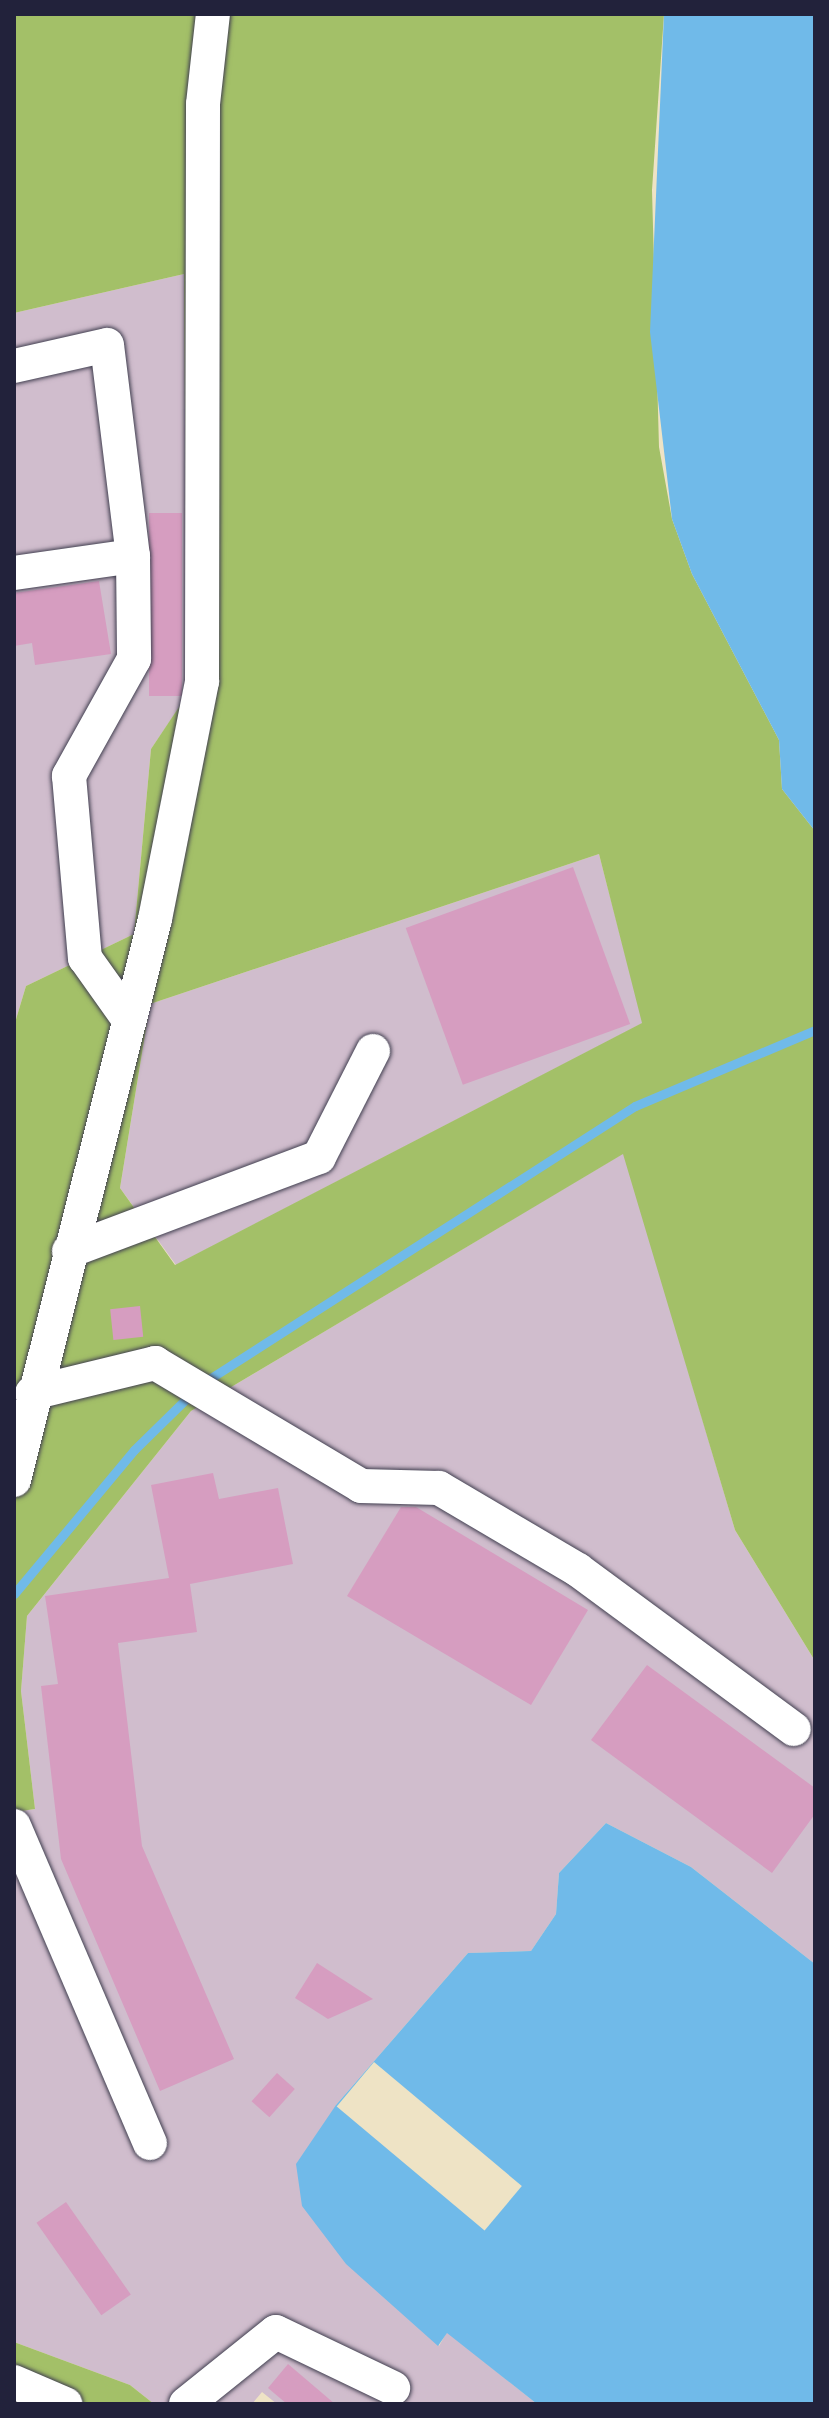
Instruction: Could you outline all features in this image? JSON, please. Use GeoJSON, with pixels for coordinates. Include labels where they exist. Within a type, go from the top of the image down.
{"type":"FeatureCollection","features":[{"type":"Feature","properties":{"kind":"street"},"geometry":{"type":"LineString","coordinates":[[14,1480],[32,1393],[129,1020],[206,652],[203,104],[213,14]]}},
{"type":"Feature","properties":{"kind":"street"},"geometry":{"type":"LineString","coordinates":[[14,366],[107,345],[133,556],[134,659],[69,776],[85,958],[129,1020]]}},
{"type":"Feature","properties":{"kind":"street"},"geometry":{"type":"LineString","coordinates":[[14,573],[133,556]]}},
{"type":"Feature","properties":{"kind":"street"},"geometry":{"type":"LineString","coordinates":[[69,1251],[319,1157],[373,1051]]}},
{"type":"Feature","properties":{"kind":"street"},"geometry":{"type":"LineString","coordinates":[[32,1393],[155,1363],[361,1486],[439,1488],[578,1570],[794,1729]]}},
{"type":"Feature","properties":{"kind":"street"},"geometry":{"type":"LineString","coordinates":[[14,1826],[150,2143]]}},
{"type":"Feature","properties":{"kind":"street"},"geometry":{"type":"LineString","coordinates":[[186,2404],[276,2332],[393,2388]]}},
{"type":"Feature","properties":{"kind":"street"},"geometry":{"type":"LineString","coordinates":[[14,2382],[65,2404]]}},
{"type":"Feature","properties":{"kind":"shaded area"},"geometry":{"type":"Polygon","coordinates":[[[184,274],[187,696],[151,749],[134,934],[26,986],[14,1026],[14,313],[184,274]]]}},
{"type":"Feature","properties":{"kind":"shaded area"},"geometry":{"type":"Polygon","coordinates":[[[599,854],[643,1023],[176,1265],[120,1188],[150,1004],[599,854]]]}},
{"type":"Feature","properties":{"kind":"shaded area"},"geometry":{"type":"Polygon","coordinates":[[[624,1153],[735,1530],[815,1661],[815,1964],[691,1867],[606,1823],[559,1873],[556,1914],[531,1951],[468,1953],[336,2105],[439,2346],[447,2332],[537,2404],[277,2404],[262,2392],[252,2404],[154,2404],[130,2385],[14,2342],[14,1812],[35,1809],[21,1691],[27,1616],[191,1411],[624,1153]]]}},
{"type":"Feature","properties":{"kind":"green space"},"geometry":{"type":"Polygon","coordinates":[[[14,14],[664,14],[652,190],[659,447],[672,519],[692,574],[779,740],[782,789],[815,831],[815,1661],[735,1530],[623,1154],[191,1411],[27,1616],[21,1691],[35,1809],[14,1812],[14,1026],[26,986],[134,934],[151,749],[187,695],[184,274],[14,313],[14,14]],[[599,854],[150,1004],[120,1188],[175,1265],[642,1023],[599,854]]]}},
{"type":"Feature","properties":{"kind":"green space"},"geometry":{"type":"Polygon","coordinates":[[[14,2342],[130,2385],[154,2404],[14,2404],[14,2342]]]}},
{"type":"Feature","properties":{"kind":"water"},"geometry":{"type":"Polygon","coordinates":[[[664,14],[815,14],[815,831],[782,789],[779,740],[692,574],[672,519],[650,332],[664,14]]]}},
{"type":"Feature","properties":{"kind":"water"},"geometry":{"type":"Polygon","coordinates":[[[606,1823],[691,1867],[815,1964],[815,2404],[537,2404],[447,2333],[438,2346],[346,2264],[302,2206],[296,2164],[336,2105],[468,1953],[531,1951],[556,1914],[559,1873],[606,1823]]]}},
{"type":"Feature","properties":{"kind":"pier"},"geometry":{"type":"Polygon","coordinates":[[[374,2062],[522,2186],[485,2230],[337,2106],[374,2062]]]}},
{"type":"Feature","properties":{"kind":"building"},"geometry":{"type":"Polygon","coordinates":[[[149,513],[182,513],[182,696],[149,696],[149,513]]]}},
{"type":"Feature","properties":{"kind":"building"},"geometry":{"type":"Polygon","coordinates":[[[99,581],[111,654],[35,665],[32,643],[14,646],[14,593],[99,581]]]}},
{"type":"Feature","properties":{"kind":"building"},"geometry":{"type":"Polygon","coordinates":[[[573,867],[630,1024],[463,1085],[406,928],[573,867]]]}},
{"type":"Feature","properties":{"kind":"building"},"geometry":{"type":"Polygon","coordinates":[[[140,1306],[143,1337],[113,1340],[110,1309],[140,1306]]]}},
{"type":"Feature","properties":{"kind":"building"},"geometry":{"type":"Polygon","coordinates":[[[213,1473],[219,1499],[278,1488],[293,1564],[190,1584],[197,1632],[118,1643],[142,1846],[234,2059],[160,2091],[61,1859],[41,1686],[58,1684],[45,1596],[169,1578],[151,1485],[213,1473]]]}},
{"type":"Feature","properties":{"kind":"building"},"geometry":{"type":"Polygon","coordinates":[[[401,1507],[416,1507],[588,1610],[531,1705],[347,1596],[401,1507]]]}},
{"type":"Feature","properties":{"kind":"building"},"geometry":{"type":"Polygon","coordinates":[[[647,1665],[815,1788],[815,1814],[772,1873],[591,1740],[647,1665]]]}},
{"type":"Feature","properties":{"kind":"building"},"geometry":{"type":"Polygon","coordinates":[[[317,1963],[373,1999],[328,2019],[295,1998],[317,1963]]]}},
{"type":"Feature","properties":{"kind":"building"},"geometry":{"type":"Polygon","coordinates":[[[277,2073],[295,2089],[269,2117],[252,2101],[277,2073]]]}},
{"type":"Feature","properties":{"kind":"building"},"geometry":{"type":"Polygon","coordinates":[[[66,2202],[131,2295],[101,2315],[37,2223],[66,2202]]]}},
{"type":"Feature","properties":{"kind":"building"},"geometry":{"type":"Polygon","coordinates":[[[288,2364],[335,2404],[287,2404],[268,2388],[288,2364]]]}},
{"type":"Feature","properties":{"kind":"waterway"},"geometry":{"type":"LineString","coordinates":[[203,1383],[635,1106],[815,1030]]}},
{"type":"Feature","properties":{"kind":"waterway"},"geometry":{"type":"LineString","coordinates":[[14,1594],[134,1450],[192,1393]]}}]}
